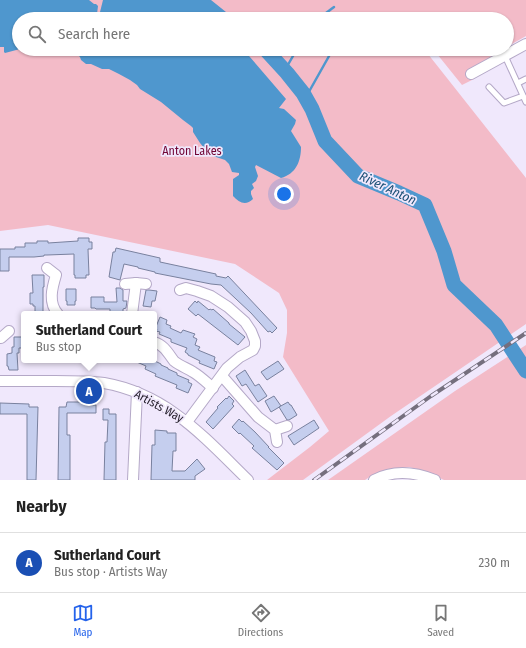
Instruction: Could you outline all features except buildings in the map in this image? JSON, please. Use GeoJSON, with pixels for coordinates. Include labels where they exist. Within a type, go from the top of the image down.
{"type":"FeatureCollection","features":[{"type":"Feature","properties":{"kind":"street"},"geometry":{"type":"LineString","coordinates":[[514,51],[526,44]]}},
{"type":"Feature","properties":{"kind":"street"},"geometry":{"type":"LineString","coordinates":[[472,74],[505,56]]}},
{"type":"Feature","properties":{"kind":"street"},"geometry":{"type":"LineString","coordinates":[[47,268],[66,280]]}},
{"type":"Feature","properties":{"kind":"street"},"geometry":{"type":"LineString","coordinates":[[55,311],[52,289],[56,275]]}},
{"type":"Feature","properties":{"kind":"street"},"geometry":{"type":"LineString","coordinates":[[133,311],[136,283]]}},
{"type":"Feature","properties":{"kind":"street"},"geometry":{"type":"LineString","coordinates":[[125,284],[146,284]]}},
{"type":"Feature","properties":{"kind":"street"},"geometry":{"type":"LineString","coordinates":[[180,290],[186,288],[197,291],[211,296],[228,307],[245,322],[255,341],[253,350],[240,357],[227,368],[188,422]]}},
{"type":"Feature","properties":{"kind":"street"},"geometry":{"type":"LineString","coordinates":[[157,343],[165,348],[180,366],[194,372],[212,388]]}},
{"type":"Feature","properties":{"kind":"street"},"geometry":{"type":"LineString","coordinates":[[222,376],[258,417],[274,430],[277,442]]}},
{"type":"Feature","properties":{"kind":"street","name":"Artists Way"},"geometry":{"type":"LineString","coordinates":[[0,381],[48,384],[81,381],[118,386],[137,392],[163,405],[188,422],[243,479]]}},
{"type":"Feature","properties":{"kind":"street"},"geometry":{"type":"LineString","coordinates":[[133,480],[137,392]]}},
{"type":"Feature","properties":{"kind":"street"},"geometry":{"type":"LineString","coordinates":[[274,430],[288,426]]}},
{"type":"Feature","properties":{"kind":"street"},"geometry":{"type":"LineString","coordinates":[[374,480],[379,477],[403,472],[413,473],[435,480]]}},
{"type":"Feature","properties":{"kind":"lane"},"geometry":{"type":"LineString","coordinates":[[505,56],[526,102]]}},
{"type":"Feature","properties":{"kind":"lane"},"geometry":{"type":"LineString","coordinates":[[518,83],[526,79]]}},
{"type":"Feature","properties":{"kind":"lane"},"geometry":{"type":"LineString","coordinates":[[489,87],[504,103],[523,96]]}},
{"type":"Feature","properties":{"kind":"green space"},"geometry":{"type":"Polygon","coordinates":[[[0,0],[526,0],[526,36],[514,43],[514,12],[12,12],[12,56],[430,56],[526,178],[526,324],[391,416],[303,480],[267,480],[329,431],[283,357],[287,333],[287,310],[279,293],[235,264],[48,225],[0,231],[0,0]]]}},
{"type":"Feature","properties":{"kind":"green space"},"geometry":{"type":"Polygon","coordinates":[[[439,56],[495,56],[469,71],[474,79],[462,85],[439,56]]]}},
{"type":"Feature","properties":{"kind":"green space"},"geometry":{"type":"Polygon","coordinates":[[[526,345],[526,480],[444,480],[425,471],[409,467],[382,471],[365,480],[328,480],[455,391],[526,345]]]}},
{"type":"Feature","properties":{"kind":"water"},"geometry":{"type":"Polygon","coordinates":[[[0,0],[89,0],[98,6],[97,12],[12,12],[12,51],[5,53],[4,47],[0,47],[0,0]]]}},
{"type":"Feature","properties":{"kind":"water"},"geometry":{"type":"Polygon","coordinates":[[[103,0],[211,0],[226,12],[100,12],[103,0]]]}},
{"type":"Feature","properties":{"kind":"water","name":"Anton Lakes"},"geometry":{"type":"Polygon","coordinates":[[[79,56],[249,56],[286,99],[279,108],[284,109],[296,120],[291,131],[301,147],[299,162],[294,170],[281,178],[256,165],[255,167],[258,176],[256,181],[252,184],[254,188],[251,191],[253,199],[245,203],[240,202],[233,196],[233,179],[239,175],[239,173],[232,172],[229,164],[225,160],[210,155],[200,143],[191,126],[130,80],[109,69],[102,69],[91,64],[86,64],[79,56]]]}},
{"type":"Feature","properties":{"kind":"waterway"},"geometry":{"type":"LineString","coordinates":[[327,12],[334,7]]}},
{"type":"Feature","properties":{"kind":"waterway","name":"River Anton"},"geometry":{"type":"LineString","coordinates":[[271,56],[303,93],[312,109],[325,141],[358,176],[425,205],[444,251],[454,285],[496,325],[526,371]]}},
{"type":"Feature","properties":{"kind":"waterway"},"geometry":{"type":"LineString","coordinates":[[285,70],[293,56]]}},
{"type":"Feature","properties":{"kind":"waterway"},"geometry":{"type":"LineString","coordinates":[[306,97],[329,56]]}},
{"type":"Feature","properties":{"kind":"railway"},"geometry":{"type":"LineString","coordinates":[[314,480],[431,396],[526,333]]}},
{"type":"Feature","properties":{"kind":"place","name":"Sutherland Court"},"geometry":{"type":"Point","coordinates":[89,391]}}]}
